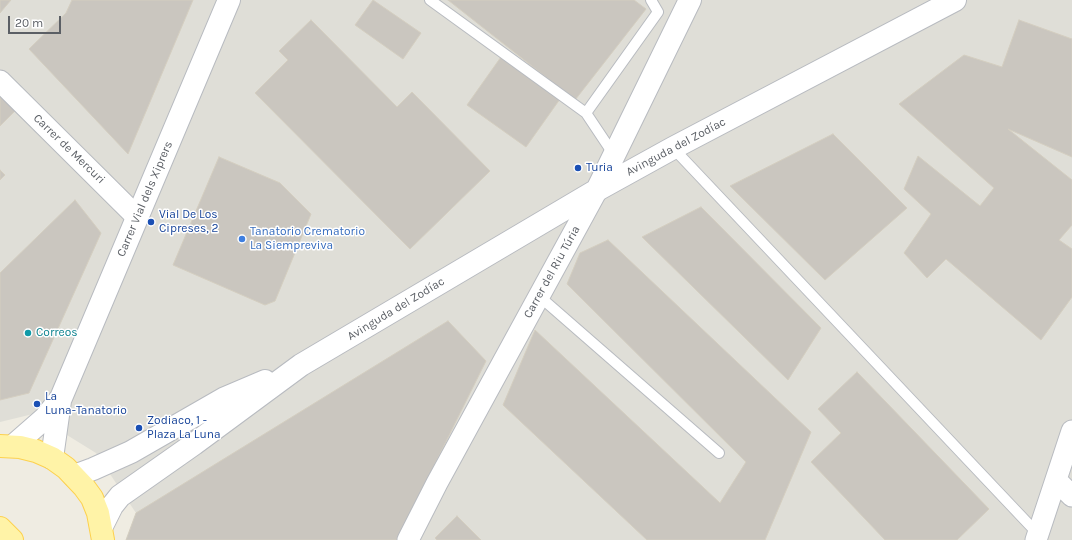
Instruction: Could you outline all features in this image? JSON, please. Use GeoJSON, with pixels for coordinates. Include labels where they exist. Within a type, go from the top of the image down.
{"type":"FeatureCollection","features":[{"type":"Feature","properties":{"kind":"main road"},"geometry":{"type":"LineString","coordinates":[[6,446],[36,451],[52,458],[66,468],[92,498],[98,513],[102,533]]}},
{"type":"Feature","properties":{"kind":"main road"},"geometry":{"type":"LineString","coordinates":[[0,528],[12,540]]}},
{"type":"Feature","properties":{"kind":"street","name":"Carrer Vial dels Xiprers"},"geometry":{"type":"LineString","coordinates":[[52,458],[61,398],[229,0]]}},
{"type":"Feature","properties":{"kind":"street","name":"Carrer del Riu Túria"},"geometry":{"type":"LineString","coordinates":[[408,540],[437,483],[597,190],[690,0]]}},
{"type":"Feature","properties":{"kind":"street","name":"Avinguda del Zodíac"},"geometry":{"type":"LineString","coordinates":[[102,533],[112,506],[124,492],[194,444],[301,365],[597,190],[673,148],[955,0]]}},
{"type":"Feature","properties":{"kind":"street","name":"Carrer de Mercuri"},"geometry":{"type":"LineString","coordinates":[[0,82],[137,217]]}},
{"type":"Feature","properties":{"kind":"street","name":"Avinguda del Zodíac"},"geometry":{"type":"LineString","coordinates":[[74,476],[131,452],[225,398],[301,365]]}},
{"type":"Feature","properties":{"kind":"street","name":"Carrer Vial dels Xiprers"},"geometry":{"type":"LineString","coordinates":[[6,446],[45,418],[61,398]]}},
{"type":"Feature","properties":{"kind":"street"},"geometry":{"type":"LineString","coordinates":[[1037,537],[1057,481],[1072,431]]}},
{"type":"Feature","properties":{"kind":"street"},"geometry":{"type":"LineString","coordinates":[[1057,481],[1072,496]]}},
{"type":"Feature","properties":{"kind":"lane"},"geometry":{"type":"LineString","coordinates":[[430,0],[586,113],[614,155]]}},
{"type":"Feature","properties":{"kind":"lane"},"geometry":{"type":"LineString","coordinates":[[586,113],[658,12],[651,0]]}},
{"type":"Feature","properties":{"kind":"lane"},"geometry":{"type":"LineString","coordinates":[[673,148],[1037,537]]}},
{"type":"Feature","properties":{"kind":"lane"},"geometry":{"type":"LineString","coordinates":[[539,296],[719,453]]}},
{"type":"Feature","properties":{"kind":"shaded area"},"geometry":{"type":"Polygon","coordinates":[[[0,0],[1072,0],[1072,540],[126,540],[136,513],[96,453],[33,414],[0,422],[0,0]]]}},
{"type":"Feature","properties":{"kind":"building"},"geometry":{"type":"Polygon","coordinates":[[[0,0],[11,0],[0,13],[0,0]]]}},
{"type":"Feature","properties":{"kind":"building"},"geometry":{"type":"Polygon","coordinates":[[[72,0],[193,0],[128,154],[29,49],[66,13],[72,0]]]}},
{"type":"Feature","properties":{"kind":"building"},"geometry":{"type":"Polygon","coordinates":[[[373,0],[421,33],[403,59],[355,25],[373,0]]]}},
{"type":"Feature","properties":{"kind":"building"},"geometry":{"type":"Polygon","coordinates":[[[448,0],[634,0],[646,9],[575,100],[448,0]]]}},
{"type":"Feature","properties":{"kind":"building"},"geometry":{"type":"Polygon","coordinates":[[[311,20],[397,107],[412,92],[490,171],[410,249],[255,93],[288,60],[279,51],[311,20]]]}},
{"type":"Feature","properties":{"kind":"building"},"geometry":{"type":"Polygon","coordinates":[[[1019,20],[1072,39],[1072,157],[1008,129],[1072,180],[1072,225],[1059,240],[1072,249],[1072,297],[1041,340],[946,259],[927,278],[904,253],[931,214],[904,189],[918,156],[980,206],[994,188],[899,104],[964,55],[1002,67],[1019,20]]]}},
{"type":"Feature","properties":{"kind":"building"},"geometry":{"type":"Polygon","coordinates":[[[501,57],[560,99],[526,147],[467,105],[501,57]]]}},
{"type":"Feature","properties":{"kind":"building"},"geometry":{"type":"Polygon","coordinates":[[[0,88],[19,107],[0,126],[0,88]]]}},
{"type":"Feature","properties":{"kind":"building"},"geometry":{"type":"Polygon","coordinates":[[[833,134],[907,208],[825,280],[730,186],[833,134]]]}},
{"type":"Feature","properties":{"kind":"building","name":"Tanatorio Crematorio La Siempreviva"},"geometry":{"type":"Polygon","coordinates":[[[219,157],[280,183],[311,214],[275,301],[265,305],[173,265],[219,157]]]}},
{"type":"Feature","properties":{"kind":"building"},"geometry":{"type":"Polygon","coordinates":[[[0,170],[5,175],[0,180],[0,170]]]}},
{"type":"Feature","properties":{"kind":"building","name":"Correos"},"geometry":{"type":"Polygon","coordinates":[[[75,200],[101,233],[29,393],[0,400],[0,273],[75,200]]]}},
{"type":"Feature","properties":{"kind":"building"},"geometry":{"type":"Polygon","coordinates":[[[701,207],[821,328],[788,380],[642,237],[701,207]]]}},
{"type":"Feature","properties":{"kind":"building"},"geometry":{"type":"Polygon","coordinates":[[[608,240],[811,432],[765,540],[647,540],[503,405],[535,330],[720,503],[746,462],[567,284],[580,253],[608,240]]]}},
{"type":"Feature","properties":{"kind":"building"},"geometry":{"type":"Polygon","coordinates":[[[448,321],[486,361],[397,540],[126,540],[136,513],[448,321]]]}},
{"type":"Feature","properties":{"kind":"building"},"geometry":{"type":"Polygon","coordinates":[[[857,372],[989,509],[957,540],[885,540],[811,462],[841,433],[818,409],[857,372]]]}},
{"type":"Feature","properties":{"kind":"building"},"geometry":{"type":"Polygon","coordinates":[[[457,516],[481,540],[437,540],[435,538],[457,516]]]}},
{"type":"Feature","properties":{"kind":"place","name":"Turia"},"geometry":{"type":"Point","coordinates":[578,168]}},
{"type":"Feature","properties":{"kind":"place","name":"Vial De Los Cipreses, 2"},"geometry":{"type":"Point","coordinates":[151,222]}},
{"type":"Feature","properties":{"kind":"place","name":"Tanatorio Crematorio La Siempreviva"},"geometry":{"type":"Point","coordinates":[242,239]}},
{"type":"Feature","properties":{"kind":"place","name":"Correos"},"geometry":{"type":"Point","coordinates":[28,333]}},
{"type":"Feature","properties":{"kind":"place","name":"La Luna-Tanatorio"},"geometry":{"type":"Point","coordinates":[37,404]}},
{"type":"Feature","properties":{"kind":"place","name":"Zodiaco, 1 - Plaza La Luna"},"geometry":{"type":"Point","coordinates":[139,428]}}]}
